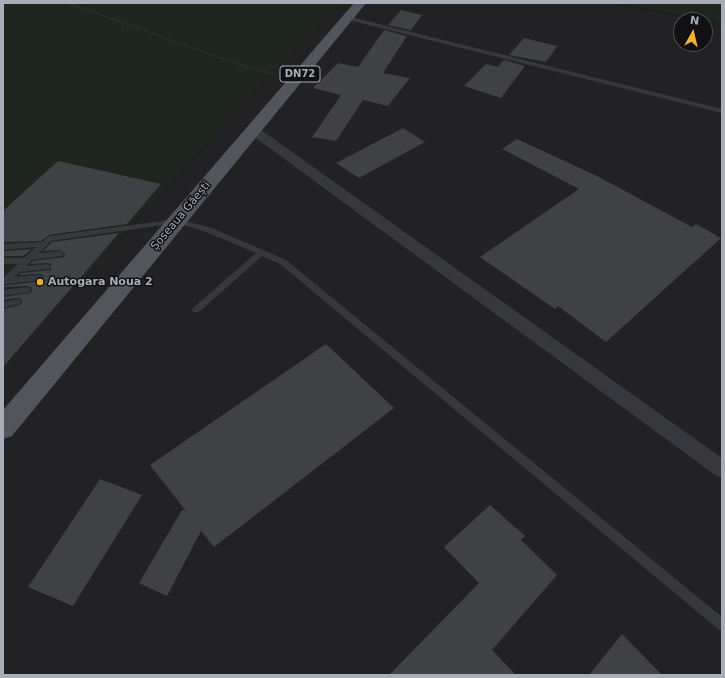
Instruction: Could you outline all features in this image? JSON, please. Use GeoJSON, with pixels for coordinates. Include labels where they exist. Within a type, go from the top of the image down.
{"type":"FeatureCollection","features":[{"type":"Feature","properties":{"kind":"main road","name":"Șoseaua Găești"},"geometry":{"type":"LineString","coordinates":[[3,428],[360,3]]}},
{"type":"Feature","properties":{"kind":"street"},"geometry":{"type":"LineString","coordinates":[[253,130],[722,469]]}},
{"type":"Feature","properties":{"kind":"lane"},"geometry":{"type":"LineString","coordinates":[[347,18],[722,111]]}},
{"type":"Feature","properties":{"kind":"lane"},"geometry":{"type":"LineString","coordinates":[[8,276],[49,239],[176,221],[210,230],[283,262],[722,625]]}},
{"type":"Feature","properties":{"kind":"lane"},"geometry":{"type":"LineString","coordinates":[[3,247],[44,244]]}},
{"type":"Feature","properties":{"kind":"lane"},"geometry":{"type":"LineString","coordinates":[[196,310],[261,253]]}},
{"type":"Feature","properties":{"kind":"lane"},"geometry":{"type":"LineString","coordinates":[[3,261],[60,254]]}},
{"type":"Feature","properties":{"kind":"lane"},"geometry":{"type":"LineString","coordinates":[[8,276],[47,267]]}},
{"type":"Feature","properties":{"kind":"lane"},"geometry":{"type":"LineString","coordinates":[[8,276],[39,278]]}},
{"type":"Feature","properties":{"kind":"lane"},"geometry":{"type":"LineString","coordinates":[[3,293],[27,290]]}},
{"type":"Feature","properties":{"kind":"lane"},"geometry":{"type":"LineString","coordinates":[[3,305],[17,302]]}},
{"type":"Feature","properties":{"kind":"path"},"geometry":{"type":"LineString","coordinates":[[68,3],[243,66],[296,79]]}},
{"type":"Feature","properties":{"kind":"shaded area"},"geometry":{"type":"Polygon","coordinates":[[[3,3],[342,3],[241,105],[68,296],[3,275],[3,3]]]}},
{"type":"Feature","properties":{"kind":"shaded area"},"geometry":{"type":"Polygon","coordinates":[[[342,3],[612,3],[673,15],[673,52],[713,52],[713,23],[722,25],[722,675],[3,675],[3,275],[68,296],[241,105],[342,3]]]}},
{"type":"Feature","properties":{"kind":"shaded area"},"geometry":{"type":"Polygon","coordinates":[[[613,3],[722,3],[722,25],[713,22],[713,12],[673,12],[673,14],[613,3]]]}},
{"type":"Feature","properties":{"kind":"building"},"geometry":{"type":"Polygon","coordinates":[[[401,10],[422,15],[411,30],[388,25],[401,10]]]}},
{"type":"Feature","properties":{"kind":"building"},"geometry":{"type":"Polygon","coordinates":[[[384,30],[407,36],[383,73],[410,78],[388,106],[363,100],[336,141],[312,137],[341,95],[313,88],[338,63],[358,67],[384,30]]]}},
{"type":"Feature","properties":{"kind":"building"},"geometry":{"type":"Polygon","coordinates":[[[524,38],[557,46],[546,62],[509,55],[524,38]]]}},
{"type":"Feature","properties":{"kind":"building"},"geometry":{"type":"Polygon","coordinates":[[[504,60],[525,66],[501,98],[464,86],[486,64],[498,67],[504,60]]]}},
{"type":"Feature","properties":{"kind":"building"},"geometry":{"type":"Polygon","coordinates":[[[403,128],[425,142],[359,178],[336,163],[403,128]]]}},
{"type":"Feature","properties":{"kind":"building"},"geometry":{"type":"Polygon","coordinates":[[[517,139],[597,176],[692,227],[696,224],[721,238],[606,342],[558,306],[555,309],[480,257],[579,189],[502,149],[517,139]]]}},
{"type":"Feature","properties":{"kind":"building"},"geometry":{"type":"Polygon","coordinates":[[[58,161],[161,184],[127,224],[49,235],[41,241],[3,242],[3,211],[58,161]]]}},
{"type":"Feature","properties":{"kind":"building"},"geometry":{"type":"Polygon","coordinates":[[[119,233],[3,367],[3,309],[20,305],[22,303],[21,299],[17,298],[3,300],[3,297],[30,293],[32,291],[31,287],[27,286],[3,287],[7,285],[43,281],[43,275],[39,274],[19,275],[21,273],[51,270],[51,264],[30,264],[33,261],[64,257],[65,254],[60,250],[43,251],[52,242],[119,233]]]}},
{"type":"Feature","properties":{"kind":"building"},"geometry":{"type":"Polygon","coordinates":[[[32,249],[23,256],[3,256],[3,251],[32,249]]]}},
{"type":"Feature","properties":{"kind":"building"},"geometry":{"type":"Polygon","coordinates":[[[326,344],[394,408],[214,547],[201,531],[167,596],[139,583],[182,510],[186,511],[150,465],[326,344]]]}},
{"type":"Feature","properties":{"kind":"building"},"geometry":{"type":"Polygon","coordinates":[[[100,479],[142,495],[73,606],[28,587],[100,479]]]}},
{"type":"Feature","properties":{"kind":"building"},"geometry":{"type":"Polygon","coordinates":[[[490,505],[525,536],[521,540],[557,575],[492,650],[516,675],[389,675],[479,583],[444,547],[490,505]]]}},
{"type":"Feature","properties":{"kind":"building"},"geometry":{"type":"Polygon","coordinates":[[[622,634],[662,675],[589,675],[622,634]]]}},
{"type":"Feature","properties":{"kind":"place","name":"Autogara Noua 2"},"geometry":{"type":"Point","coordinates":[40,282]}}]}
